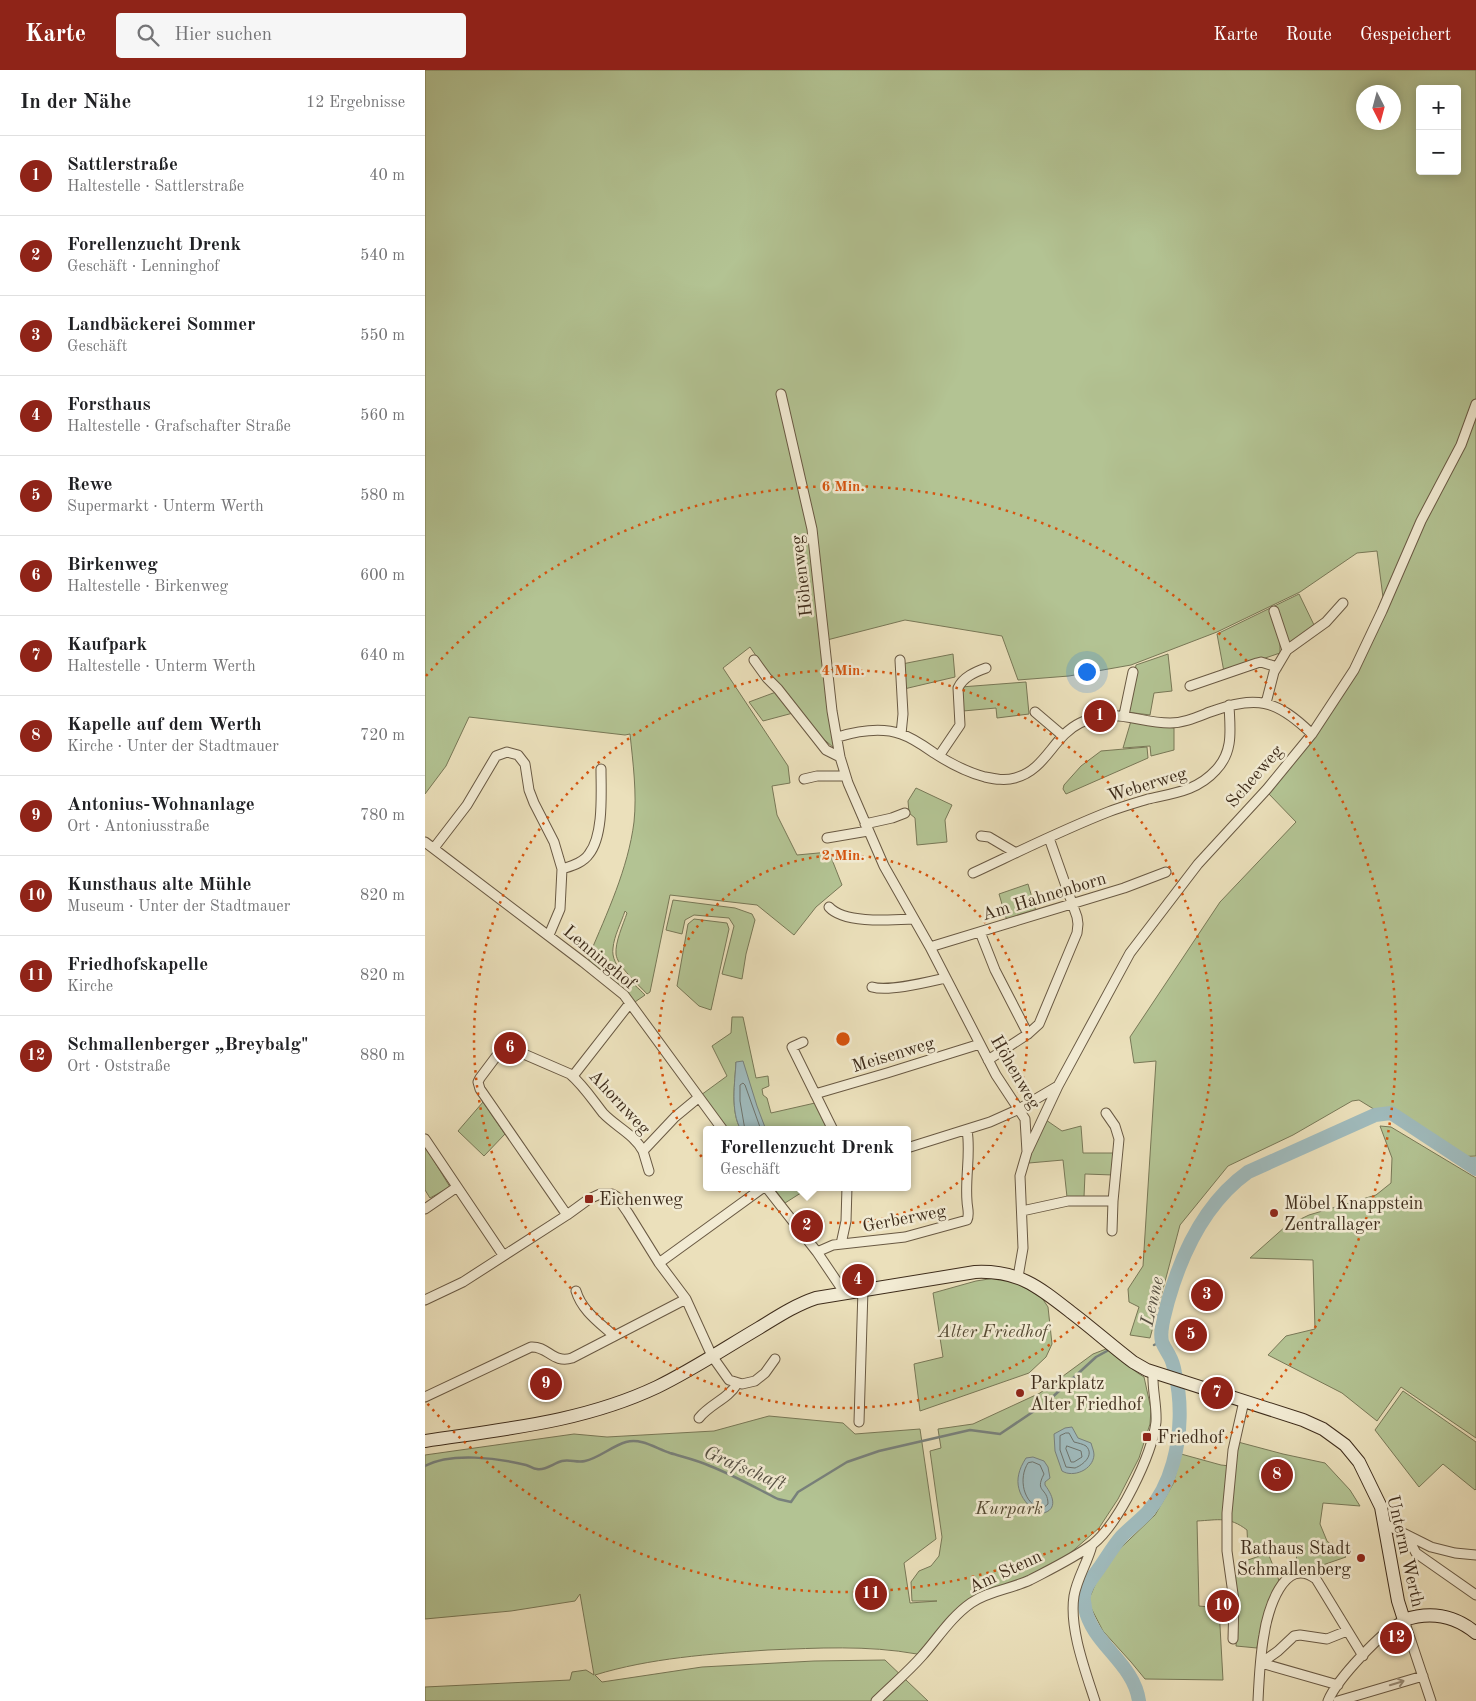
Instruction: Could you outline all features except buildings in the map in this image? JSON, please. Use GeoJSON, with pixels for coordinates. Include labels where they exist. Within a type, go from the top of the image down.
{"type":"FeatureCollection","features":[{"type":"Feature","properties":{"kind":"street","name":"Höhenweg"},"geometry":{"type":"LineString","coordinates":[[781,394],[812,529],[832,711],[845,776],[884,866],[930,947],[988,1060],[1019,1109],[1026,1124],[1027,1152],[1021,1176],[1023,1248],[1018,1277]]}},
{"type":"Feature","properties":{"kind":"street","name":"Scheeweg"},"geometry":{"type":"LineString","coordinates":[[1027,1152],[1058,1086],[1121,969],[1140,940],[1198,864],[1267,789],[1312,734],[1354,670],[1421,521],[1461,445],[1476,404]]}},
{"type":"Feature","properties":{"kind":"street"},"geometry":{"type":"LineString","coordinates":[[1266,703],[1277,667],[1287,650],[1326,622],[1343,603]]}},
{"type":"Feature","properties":{"kind":"street"},"geometry":{"type":"LineString","coordinates":[[1274,611],[1287,650]]}},
{"type":"Feature","properties":{"kind":"street"},"geometry":{"type":"LineString","coordinates":[[754,660],[826,750],[840,757]]}},
{"type":"Feature","properties":{"kind":"street"},"geometry":{"type":"LineString","coordinates":[[900,660],[903,714],[901,734]]}},
{"type":"Feature","properties":{"kind":"street"},"geometry":{"type":"LineString","coordinates":[[1190,686],[1257,662],[1277,667]]}},
{"type":"Feature","properties":{"kind":"street"},"geometry":{"type":"LineString","coordinates":[[939,756],[960,725],[958,688],[960,684],[973,673],[986,668]]}},
{"type":"Feature","properties":{"kind":"street"},"geometry":{"type":"LineString","coordinates":[[1124,715],[1133,672]]}},
{"type":"Feature","properties":{"kind":"street"},"geometry":{"type":"LineString","coordinates":[[838,737],[871,731],[901,734],[962,770],[993,779],[1009,780],[1029,773],[1041,764],[1062,735],[1078,723],[1100,716],[1124,715],[1162,722],[1175,722],[1192,719],[1245,702],[1266,703],[1281,708],[1312,734]]}},
{"type":"Feature","properties":{"kind":"street","name":"Weberweg"},"geometry":{"type":"LineString","coordinates":[[973,872],[1108,812],[1149,799],[1191,789],[1203,782],[1218,768],[1229,748],[1231,740],[1229,706]]}},
{"type":"Feature","properties":{"kind":"street"},"geometry":{"type":"LineString","coordinates":[[1035,712],[1062,735]]}},
{"type":"Feature","properties":{"kind":"street"},"geometry":{"type":"LineString","coordinates":[[434,848],[467,804],[496,756],[507,752],[518,755],[525,764],[531,796],[554,842],[562,869],[560,909],[549,935]]}},
{"type":"Feature","properties":{"kind":"street"},"geometry":{"type":"LineString","coordinates":[[562,869],[583,860],[594,846],[599,820],[601,769]]}},
{"type":"Feature","properties":{"kind":"street"},"geometry":{"type":"LineString","coordinates":[[804,779],[817,776],[845,776]]}},
{"type":"Feature","properties":{"kind":"street"},"geometry":{"type":"LineString","coordinates":[[827,838],[866,828],[905,813]]}},
{"type":"Feature","properties":{"kind":"street"},"geometry":{"type":"LineString","coordinates":[[981,836],[989,837],[1016,853]]}},
{"type":"Feature","properties":{"kind":"street"},"geometry":{"type":"LineString","coordinates":[[988,1060],[1028,1034],[1043,1018],[1077,933],[1078,921],[1049,838]]}},
{"type":"Feature","properties":{"kind":"street","name":"Lenninghof"},"geometry":{"type":"LineString","coordinates":[[425,842],[549,935],[615,988],[630,1003],[720,1126]]}},
{"type":"Feature","properties":{"kind":"street","name":"Am Hahnenborn"},"geometry":{"type":"LineString","coordinates":[[930,947],[1124,888],[1166,872]]}},
{"type":"Feature","properties":{"kind":"street"},"geometry":{"type":"LineString","coordinates":[[829,907],[841,915],[865,918],[914,919]]}},
{"type":"Feature","properties":{"kind":"street"},"geometry":{"type":"LineString","coordinates":[[980,932],[995,970],[1028,1034]]}},
{"type":"Feature","properties":{"kind":"street"},"geometry":{"type":"LineString","coordinates":[[872,987],[879,989],[946,978]]}},
{"type":"Feature","properties":{"kind":"street"},"geometry":{"type":"LineString","coordinates":[[567,1215],[481,1092],[478,1082],[501,1050],[506,1048],[573,1076],[630,1003]]}},
{"type":"Feature","properties":{"kind":"street"},"geometry":{"type":"LineString","coordinates":[[803,1042],[793,1047],[831,1126]]}},
{"type":"Feature","properties":{"kind":"street","name":"Meisenweg"},"geometry":{"type":"LineString","coordinates":[[815,1094],[887,1074],[980,1044]]}},
{"type":"Feature","properties":{"kind":"street","name":"Ahornweg"},"geometry":{"type":"LineString","coordinates":[[573,1076],[604,1114],[629,1135],[643,1151],[649,1171]]}},
{"type":"Feature","properties":{"kind":"street"},"geometry":{"type":"LineString","coordinates":[[911,1147],[990,1122],[1019,1109],[1058,1086]]}},
{"type":"Feature","properties":{"kind":"street","name":"Ahornweg"},"geometry":{"type":"LineString","coordinates":[[643,1151],[675,1116],[698,1098]]}},
{"type":"Feature","properties":{"kind":"street"},"geometry":{"type":"LineString","coordinates":[[1106,1113],[1115,1126],[1119,1139],[1112,1231]]}},
{"type":"Feature","properties":{"kind":"street","name":"Gerberweg"},"geometry":{"type":"LineString","coordinates":[[817,1252],[830,1246],[841,1244],[905,1237],[967,1220],[969,1216],[966,1190],[969,1141],[967,1130]]}},
{"type":"Feature","properties":{"kind":"street"},"geometry":{"type":"LineString","coordinates":[[425,1139],[503,1256]]}},
{"type":"Feature","properties":{"kind":"street"},"geometry":{"type":"LineString","coordinates":[[425,1209],[457,1187]]}},
{"type":"Feature","properties":{"kind":"street"},"geometry":{"type":"LineString","coordinates":[[659,1263],[759,1191]]}},
{"type":"Feature","properties":{"kind":"street"},"geometry":{"type":"LineString","coordinates":[[768,1191],[817,1252],[845,1292]]}},
{"type":"Feature","properties":{"kind":"street"},"geometry":{"type":"LineString","coordinates":[[841,1244],[846,1221],[847,1191]]}},
{"type":"Feature","properties":{"kind":"street"},"geometry":{"type":"LineString","coordinates":[[425,1300],[463,1282],[594,1197],[605,1193],[612,1194],[617,1197],[659,1263],[686,1298],[712,1356],[726,1377],[737,1384],[750,1383],[761,1377],[775,1359]]}},
{"type":"Feature","properties":{"kind":"street"},"geometry":{"type":"LineString","coordinates":[[1022,1211],[1068,1201],[1113,1201]]}},
{"type":"Feature","properties":{"kind":"street","name":"Unterm Werth"},"geometry":{"type":"LineString","coordinates":[[425,1441],[551,1422],[595,1411],[657,1387],[799,1304],[816,1298],[975,1272],[1000,1272],[1018,1277],[1047,1292],[1140,1367],[1303,1420],[1323,1429],[1345,1445],[1359,1462],[1381,1507],[1398,1601],[1404,1620]]}},
{"type":"Feature","properties":{"kind":"street"},"geometry":{"type":"LineString","coordinates":[[859,1422],[863,1289]]}},
{"type":"Feature","properties":{"kind":"street"},"geometry":{"type":"LineString","coordinates":[[576,1292],[581,1305],[614,1336]]}},
{"type":"Feature","properties":{"kind":"street"},"geometry":{"type":"LineString","coordinates":[[425,1397],[531,1347],[537,1347],[558,1359],[572,1358],[686,1298]]}},
{"type":"Feature","properties":{"kind":"street","name":"Am Stenn"},"geometry":{"type":"LineString","coordinates":[[877,1701],[921,1657],[955,1616],[971,1603],[1028,1581],[1092,1545],[1102,1535],[1133,1486],[1151,1444],[1156,1415],[1153,1387],[1157,1374]]}},
{"type":"Feature","properties":{"kind":"street"},"geometry":{"type":"LineString","coordinates":[[699,1418],[710,1406],[731,1393],[737,1384]]}},
{"type":"Feature","properties":{"kind":"street"},"geometry":{"type":"LineString","coordinates":[[1233,1639],[1234,1601],[1227,1550],[1227,1513],[1233,1450],[1244,1401]]}},
{"type":"Feature","properties":{"kind":"street"},"geometry":{"type":"LineString","coordinates":[[1385,1524],[1422,1544],[1438,1549],[1476,1555]]}},
{"type":"Feature","properties":{"kind":"street"},"geometry":{"type":"LineString","coordinates":[[1407,1536],[1416,1553],[1476,1595]]}},
{"type":"Feature","properties":{"kind":"street","name":"Am Stenn"},"geometry":{"type":"LineString","coordinates":[[1092,1545],[1077,1586],[1074,1606],[1078,1642],[1095,1701]]}},
{"type":"Feature","properties":{"kind":"street"},"geometry":{"type":"LineString","coordinates":[[1258,1701],[1264,1634],[1267,1621],[1275,1598],[1289,1576],[1298,1573],[1306,1574],[1316,1579],[1363,1656]]}},
{"type":"Feature","properties":{"kind":"street"},"geometry":{"type":"LineString","coordinates":[[1328,1701],[1338,1685],[1363,1656],[1387,1631],[1404,1620],[1423,1614],[1445,1617],[1458,1621],[1476,1633]]}},
{"type":"Feature","properties":{"kind":"street"},"geometry":{"type":"LineString","coordinates":[[1404,1620],[1431,1701]]}},
{"type":"Feature","properties":{"kind":"street"},"geometry":{"type":"LineString","coordinates":[[1261,1663],[1294,1636],[1300,1635],[1327,1639],[1347,1630]]}},
{"type":"Feature","properties":{"kind":"street"},"geometry":{"type":"LineString","coordinates":[[1261,1663],[1338,1685]]}},
{"type":"Feature","properties":{"kind":"street"},"geometry":{"type":"LineString","coordinates":[[1338,1701],[1423,1676]]}},
{"type":"Feature","properties":{"kind":"green space"},"geometry":{"type":"Polygon","coordinates":[[[425,70],[1476,70],[1476,1156],[1452,1157],[1359,1100],[1352,1101],[1293,1135],[1228,1166],[1180,1225],[1150,1338],[1130,1335],[1139,1307],[1129,1302],[1128,1289],[1143,1266],[1156,1061],[1134,1063],[1130,1037],[1220,902],[1296,822],[1268,793],[1314,736],[1384,605],[1377,551],[1357,553],[1300,592],[1217,632],[1131,665],[1069,676],[1018,680],[1002,636],[905,620],[827,640],[834,748],[799,718],[750,647],[723,668],[788,766],[790,783],[772,786],[777,815],[797,855],[829,852],[842,885],[816,907],[794,935],[757,905],[670,895],[650,992],[647,994],[624,970],[617,959],[616,949],[627,913],[625,911],[615,939],[613,955],[619,968],[645,995],[632,1004],[589,961],[589,956],[622,874],[631,839],[635,800],[630,734],[625,735],[469,717],[446,766],[425,794],[425,70]]]}},
{"type":"Feature","properties":{"kind":"green space"},"geometry":{"type":"Polygon","coordinates":[[[1299,594],[1315,627],[1290,642],[1280,639],[1280,653],[1224,672],[1217,634],[1299,594]]]}},
{"type":"Feature","properties":{"kind":"green space"},"geometry":{"type":"Polygon","coordinates":[[[953,654],[955,677],[904,689],[902,664],[953,654]]]}},
{"type":"Feature","properties":{"kind":"green space"},"geometry":{"type":"Polygon","coordinates":[[[1168,654],[1172,691],[1154,693],[1150,715],[1127,712],[1136,665],[1168,654]]]}},
{"type":"Feature","properties":{"kind":"green space"},"geometry":{"type":"Polygon","coordinates":[[[1026,682],[1029,714],[997,718],[996,708],[963,711],[961,687],[1026,682]]]}},
{"type":"Feature","properties":{"kind":"green space"},"geometry":{"type":"Polygon","coordinates":[[[776,692],[793,713],[763,721],[749,702],[776,692]]]}},
{"type":"Feature","properties":{"kind":"green space"},"geometry":{"type":"Polygon","coordinates":[[[1131,721],[1174,728],[1174,750],[1151,756],[1150,746],[1123,748],[1131,721]]]}},
{"type":"Feature","properties":{"kind":"green space"},"geometry":{"type":"Polygon","coordinates":[[[1147,747],[1148,758],[1066,794],[1063,789],[1064,785],[1081,766],[1101,751],[1147,747]]]}},
{"type":"Feature","properties":{"kind":"green space"},"geometry":{"type":"Polygon","coordinates":[[[916,788],[952,805],[945,820],[947,842],[917,845],[915,818],[909,813],[908,801],[916,788]]]}},
{"type":"Feature","properties":{"kind":"green space"},"geometry":{"type":"Polygon","coordinates":[[[1028,884],[1036,911],[1007,921],[999,894],[1028,884]]]}},
{"type":"Feature","properties":{"kind":"green space"},"geometry":{"type":"Polygon","coordinates":[[[673,900],[735,908],[752,914],[755,920],[742,979],[722,974],[734,926],[729,918],[694,915],[685,920],[682,934],[666,930],[673,900]]]}},
{"type":"Feature","properties":{"kind":"green space"},"geometry":{"type":"Polygon","coordinates":[[[694,919],[727,923],[729,929],[711,1010],[699,1006],[677,986],[688,924],[694,919]]]}},
{"type":"Feature","properties":{"kind":"green space"},"geometry":{"type":"Polygon","coordinates":[[[732,1017],[743,1017],[756,1078],[768,1076],[769,1086],[762,1089],[763,1095],[767,1098],[771,1113],[815,1103],[826,1126],[764,1126],[736,1062],[734,1106],[740,1126],[725,1126],[701,1095],[727,1076],[712,1046],[731,1033],[732,1017]]]}},
{"type":"Feature","properties":{"kind":"green space"},"geometry":{"type":"Polygon","coordinates":[[[483,1102],[505,1134],[484,1156],[458,1131],[483,1102]]]}},
{"type":"Feature","properties":{"kind":"green space"},"geometry":{"type":"Polygon","coordinates":[[[1046,1120],[1062,1131],[1081,1126],[1083,1153],[1114,1153],[1113,1175],[1085,1174],[1084,1197],[1067,1197],[1063,1160],[1029,1163],[1028,1156],[1046,1120]]]}},
{"type":"Feature","properties":{"kind":"green space"},"geometry":{"type":"Polygon","coordinates":[[[1380,1126],[1391,1127],[1476,1178],[1476,1438],[1401,1387],[1377,1421],[1342,1393],[1268,1355],[1286,1336],[1315,1329],[1313,1260],[1250,1258],[1286,1226],[1309,1215],[1376,1195],[1391,1183],[1392,1158],[1380,1126]]]}},
{"type":"Feature","properties":{"kind":"green space"},"geometry":{"type":"Polygon","coordinates":[[[425,1146],[450,1187],[430,1198],[425,1190],[425,1146]]]}},
{"type":"Feature","properties":{"kind":"green space"},"geometry":{"type":"Polygon","coordinates":[[[776,1191],[804,1191],[785,1203],[776,1191]]]}},
{"type":"Feature","properties":{"kind":"green space","name":"Alter Friedhof"},"geometry":{"type":"Polygon","coordinates":[[[995,1278],[1012,1281],[1021,1285],[1042,1298],[1048,1307],[1052,1344],[1046,1357],[1029,1373],[920,1411],[914,1364],[943,1357],[933,1293],[976,1281],[995,1278]]]}},
{"type":"Feature","properties":{"kind":"green space","name":"Kurpark"},"geometry":{"type":"Polygon","coordinates":[[[1106,1349],[1144,1377],[1151,1409],[1150,1424],[1139,1458],[1118,1499],[1099,1528],[1068,1555],[1021,1581],[960,1610],[917,1654],[861,1648],[768,1650],[702,1655],[637,1664],[595,1675],[602,1682],[702,1667],[814,1661],[885,1660],[928,1701],[425,1701],[425,1687],[570,1680],[572,1672],[586,1670],[594,1675],[580,1594],[575,1601],[511,1611],[425,1619],[425,1455],[574,1434],[607,1437],[714,1431],[769,1416],[843,1423],[855,1434],[920,1429],[936,1539],[904,1563],[910,1603],[937,1601],[912,1601],[911,1582],[919,1571],[931,1566],[939,1556],[942,1537],[930,1451],[941,1448],[938,1429],[973,1424],[1040,1393],[1093,1354],[1106,1349]]]}},
{"type":"Feature","properties":{"kind":"green space"},"geometry":{"type":"Polygon","coordinates":[[[1403,1391],[1476,1442],[1475,1490],[1443,1464],[1419,1487],[1375,1430],[1403,1391]]]}},
{"type":"Feature","properties":{"kind":"green space"},"geometry":{"type":"Polygon","coordinates":[[[1238,1442],[1325,1463],[1350,1490],[1360,1506],[1323,1503],[1320,1524],[1327,1541],[1346,1557],[1314,1568],[1296,1571],[1297,1544],[1248,1549],[1247,1530],[1241,1526],[1223,1520],[1197,1521],[1199,1606],[1219,1608],[1223,1680],[1145,1679],[1103,1631],[1090,1606],[1089,1599],[1104,1564],[1155,1515],[1173,1484],[1181,1454],[1230,1466],[1238,1442]]]}},
{"type":"Feature","properties":{"kind":"green space"},"geometry":{"type":"Polygon","coordinates":[[[1268,1553],[1280,1583],[1271,1598],[1265,1614],[1257,1648],[1236,1646],[1238,1613],[1234,1579],[1248,1560],[1268,1553]]]}},
{"type":"Feature","properties":{"kind":"water"},"geometry":{"type":"Polygon","coordinates":[[[743,1061],[764,1126],[740,1126],[734,1105],[736,1062],[743,1061]]]}},
{"type":"Feature","properties":{"kind":"water"},"geometry":{"type":"Polygon","coordinates":[[[1072,1427],[1078,1438],[1091,1443],[1094,1455],[1090,1465],[1082,1471],[1071,1474],[1062,1471],[1055,1451],[1054,1434],[1065,1428],[1072,1427]]]}},
{"type":"Feature","properties":{"kind":"water"},"geometry":{"type":"Polygon","coordinates":[[[1033,1457],[1044,1461],[1048,1467],[1050,1478],[1045,1482],[1045,1485],[1051,1494],[1053,1503],[1052,1507],[1045,1513],[1038,1514],[1031,1508],[1021,1495],[1019,1489],[1018,1482],[1021,1466],[1026,1458],[1033,1457]]]}},
{"type":"Feature","properties":{"kind":"waterway","name":"Lenne"},"geometry":{"type":"LineString","coordinates":[[1139,1701],[1136,1688],[1129,1675],[1089,1621],[1084,1598],[1088,1584],[1116,1543],[1147,1513],[1155,1502],[1163,1490],[1171,1470],[1178,1441],[1180,1406],[1173,1366],[1162,1342],[1162,1327],[1174,1283],[1197,1229],[1220,1198],[1248,1172],[1375,1115],[1391,1113],[1476,1169]]}},
{"type":"Feature","properties":{"kind":"waterway","name":"Lenne"},"geometry":{"type":"LineString","coordinates":[[1464,1161],[1476,1161]]}},
{"type":"Feature","properties":{"kind":"waterway","name":"Grafschaft"},"geometry":{"type":"LineString","coordinates":[[1154,1345],[1162,1341]]}},
{"type":"Feature","properties":{"kind":"waterway","name":"Grafschaft"},"geometry":{"type":"LineString","coordinates":[[425,1466],[448,1459],[475,1458],[515,1462],[534,1469],[540,1469],[562,1461],[585,1461],[626,1442],[638,1441],[695,1460],[736,1477],[778,1499],[791,1502],[798,1492],[847,1462],[879,1451],[970,1430],[1000,1434],[1046,1403],[1096,1357],[1107,1351]]}},
{"type":"Feature","properties":{"kind":"place","name":"Sattlerstraße"},"geometry":{"type":"Point","coordinates":[1100,716]}},
{"type":"Feature","properties":{"kind":"place","name":"Birkenweg"},"geometry":{"type":"Point","coordinates":[510,1048]}},
{"type":"Feature","properties":{"kind":"place","name":"Eichenweg"},"geometry":{"type":"Point","coordinates":[589,1199]}},
{"type":"Feature","properties":{"kind":"place","name":"Möbel Knappstein Zentrallager"},"geometry":{"type":"Point","coordinates":[1274,1213]}},
{"type":"Feature","properties":{"kind":"place","name":"Forellenzucht Drenk"},"geometry":{"type":"Point","coordinates":[807,1226]}},
{"type":"Feature","properties":{"kind":"place","name":"Forsthaus"},"geometry":{"type":"Point","coordinates":[858,1280]}},
{"type":"Feature","properties":{"kind":"place","name":"Landbäckerei Sommer"},"geometry":{"type":"Point","coordinates":[1207,1295]}},
{"type":"Feature","properties":{"kind":"place","name":"Rewe"},"geometry":{"type":"Point","coordinates":[1191,1335]}},
{"type":"Feature","properties":{"kind":"place","name":"Antonius-Wohnanlage"},"geometry":{"type":"Point","coordinates":[546,1384]}},
{"type":"Feature","properties":{"kind":"place","name":"Parkplatz Alter Friedhof"},"geometry":{"type":"Point","coordinates":[1020,1393]}},
{"type":"Feature","properties":{"kind":"place","name":"Kaufpark"},"geometry":{"type":"Point","coordinates":[1217,1393]}},
{"type":"Feature","properties":{"kind":"place","name":"Friedhof"},"geometry":{"type":"Point","coordinates":[1147,1437]}},
{"type":"Feature","properties":{"kind":"place","name":"Kapelle auf dem Werth"},"geometry":{"type":"Point","coordinates":[1277,1475]}},
{"type":"Feature","properties":{"kind":"place","name":"Rathaus Stadt Schmallenberg"},"geometry":{"type":"Point","coordinates":[1361,1558]}},
{"type":"Feature","properties":{"kind":"place","name":"Friedhofskapelle"},"geometry":{"type":"Point","coordinates":[871,1594]}},
{"type":"Feature","properties":{"kind":"place","name":"Kunsthaus alte Mühle"},"geometry":{"type":"Point","coordinates":[1223,1606]}},
{"type":"Feature","properties":{"kind":"place","name":"Schmallenberger „Breybalg\""},"geometry":{"type":"Point","coordinates":[1396,1638]}}]}
